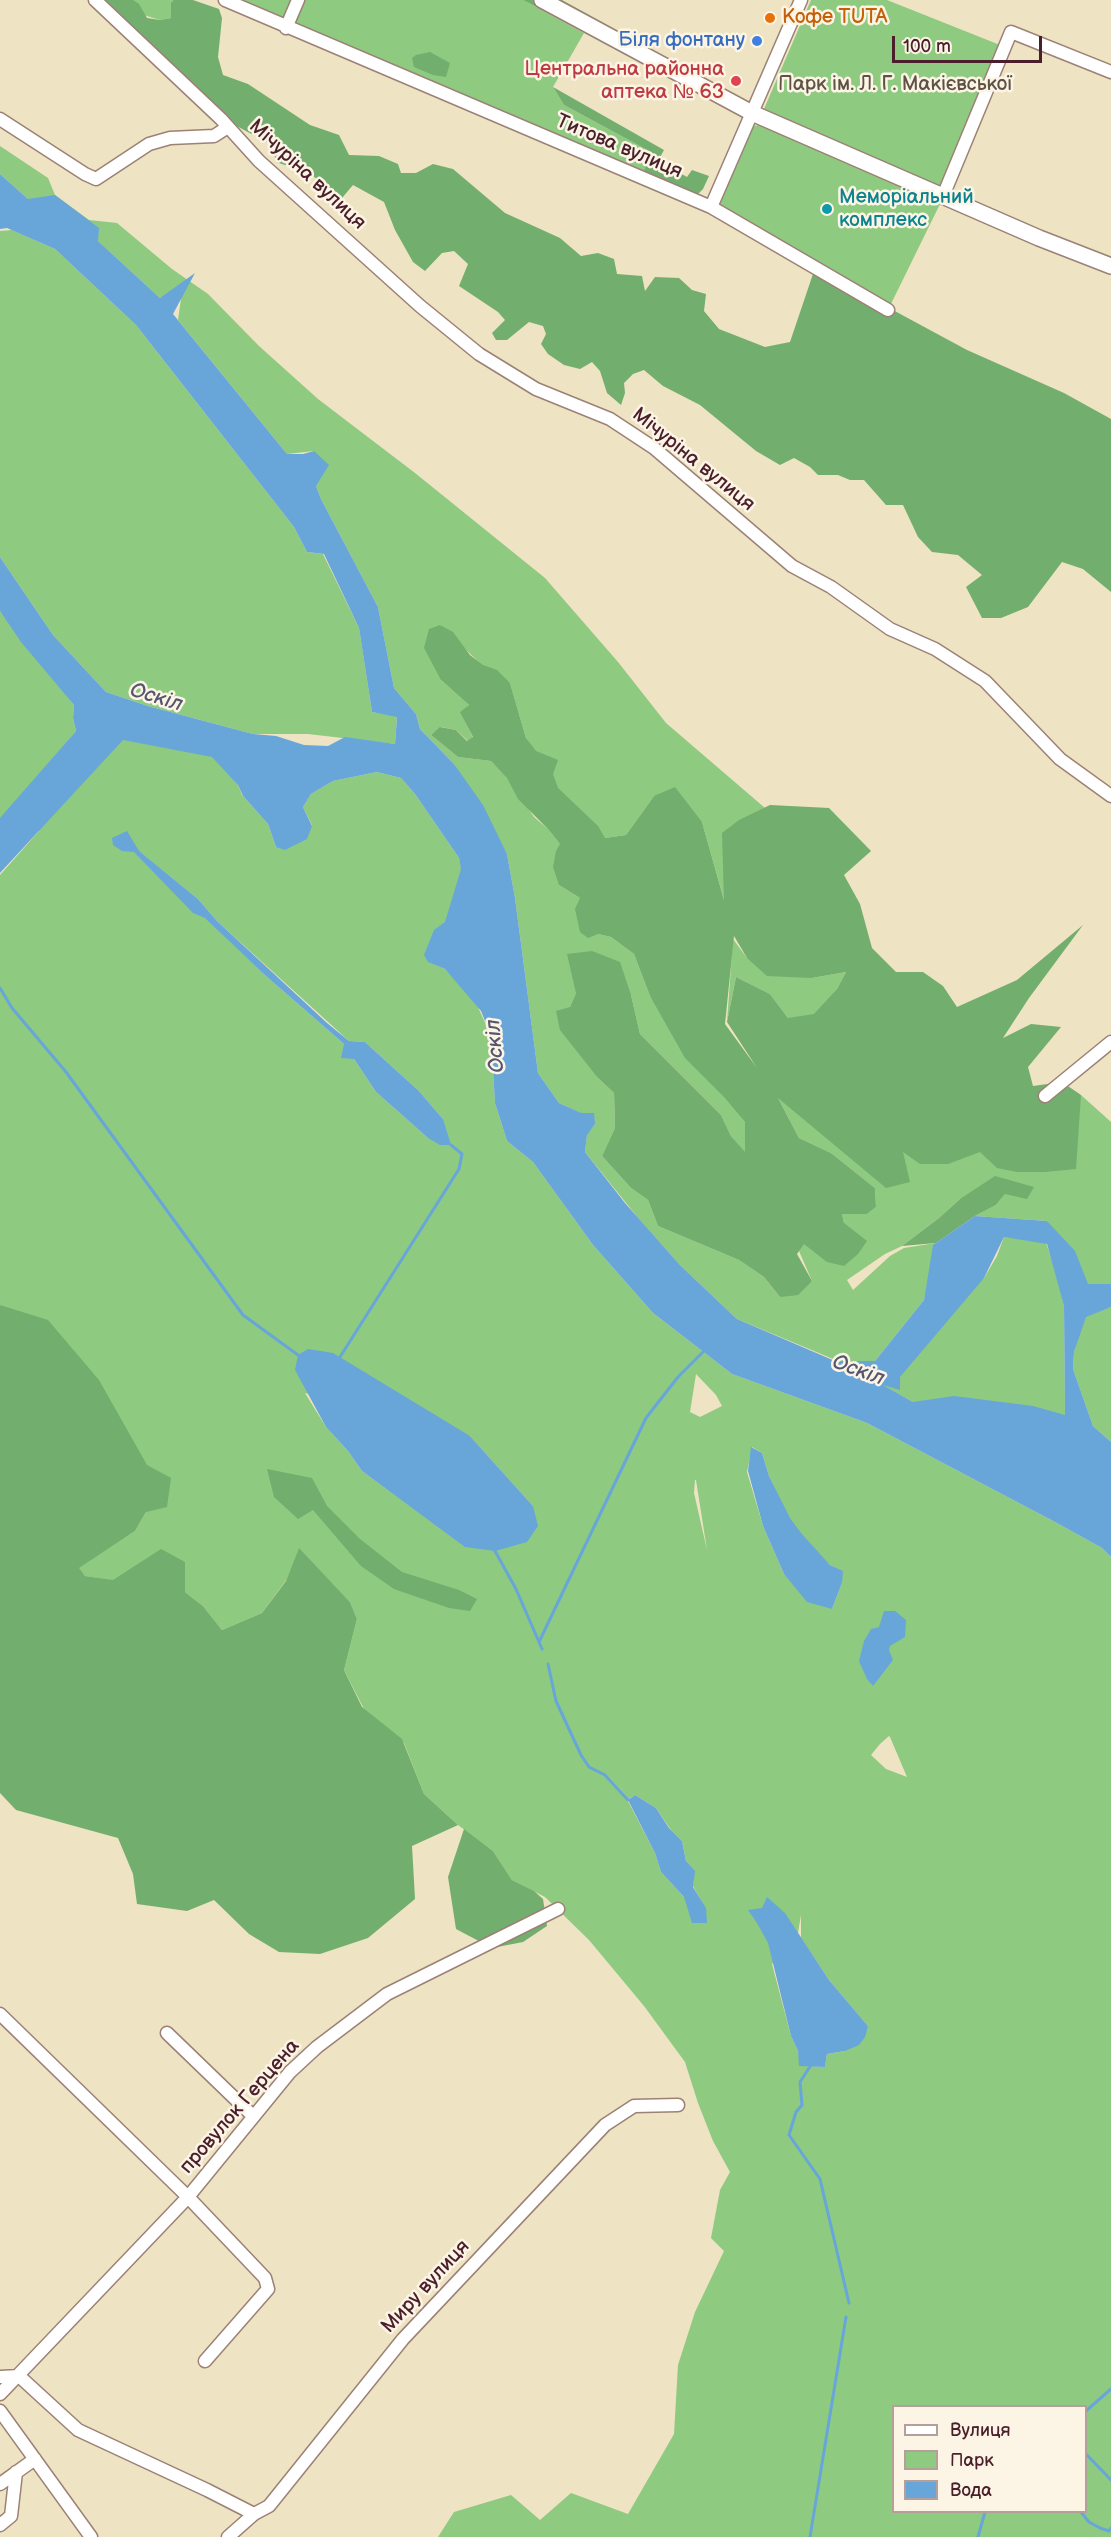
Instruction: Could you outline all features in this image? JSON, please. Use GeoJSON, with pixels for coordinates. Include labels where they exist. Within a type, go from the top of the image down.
{"type":"FeatureCollection","features":[{"type":"Feature","properties":{"kind":"main road"},"geometry":{"type":"LineString","coordinates":[[542,0],[753,113],[1039,238],[1111,266]]}},
{"type":"Feature","properties":{"kind":"street","name":"Мічуріна вулиця"},"geometry":{"type":"LineString","coordinates":[[95,0],[228,127],[259,161],[420,306],[479,354],[536,389],[610,419],[654,448],[792,566],[831,587],[890,629],[935,649],[985,681],[1060,759],[1111,796]]}},
{"type":"Feature","properties":{"kind":"street","name":"Титова вулиця"},"geometry":{"type":"LineString","coordinates":[[225,0],[286,28],[711,207],[888,310]]}},
{"type":"Feature","properties":{"kind":"street"},"geometry":{"type":"LineString","coordinates":[[286,28],[298,0]]}},
{"type":"Feature","properties":{"kind":"street"},"geometry":{"type":"LineString","coordinates":[[711,207],[801,0]]}},
{"type":"Feature","properties":{"kind":"street"},"geometry":{"type":"LineString","coordinates":[[943,196],[1011,32],[1111,72]]}},
{"type":"Feature","properties":{"kind":"street"},"geometry":{"type":"LineString","coordinates":[[0,118],[85,174],[96,178],[149,144],[170,138],[214,136],[228,127]]}},
{"type":"Feature","properties":{"kind":"street"},"geometry":{"type":"LineString","coordinates":[[1045,1096],[1111,1042]]}},
{"type":"Feature","properties":{"kind":"street","name":"провулок Герцена"},"geometry":{"type":"LineString","coordinates":[[0,2394],[188,2197],[253,2116],[297,2066],[387,1994],[558,1909]]}},
{"type":"Feature","properties":{"kind":"street"},"geometry":{"type":"LineString","coordinates":[[0,2014],[188,2197],[265,2278],[268,2287],[205,2361]]}},
{"type":"Feature","properties":{"kind":"street"},"geometry":{"type":"LineString","coordinates":[[167,2033],[253,2116]]}},
{"type":"Feature","properties":{"kind":"street","name":"Миру вулиця"},"geometry":{"type":"LineString","coordinates":[[228,2537],[254,2514],[269,2505],[403,2339],[605,2125],[634,2106],[678,2105]]}},
{"type":"Feature","properties":{"kind":"street"},"geometry":{"type":"LineString","coordinates":[[0,2377],[19,2376],[78,2430],[254,2514]]}},
{"type":"Feature","properties":{"kind":"street"},"geometry":{"type":"LineString","coordinates":[[0,2411],[91,2537]]}},
{"type":"Feature","properties":{"kind":"street"},"geometry":{"type":"LineString","coordinates":[[0,2484],[35,2459]]}},
{"type":"Feature","properties":{"kind":"street"},"geometry":{"type":"LineString","coordinates":[[0,2525],[12,2517],[16,2472]]}},
{"type":"Feature","properties":{"kind":"green space"},"geometry":{"type":"Polygon","coordinates":[[[95,0],[178,0],[171,18],[160,20],[95,0]]]}},
{"type":"Feature","properties":{"kind":"green space"},"geometry":{"type":"Polygon","coordinates":[[[97,0],[133,0],[139,4],[147,18],[160,20],[171,18],[171,3],[174,0],[193,0],[219,9],[222,18],[218,57],[223,75],[248,84],[310,125],[339,135],[349,155],[379,156],[398,164],[401,173],[416,173],[433,164],[453,169],[505,213],[560,238],[581,256],[598,253],[614,259],[617,274],[642,276],[645,291],[655,277],[679,278],[692,290],[706,294],[704,311],[719,329],[765,347],[790,342],[815,268],[967,350],[1064,393],[1111,419],[1111,592],[1083,569],[1062,562],[1028,607],[1001,618],[982,618],[966,587],[982,575],[958,555],[932,552],[918,537],[903,505],[886,505],[864,480],[850,480],[838,475],[818,475],[810,467],[794,458],[780,465],[756,451],[700,405],[663,386],[644,370],[633,374],[624,383],[625,393],[621,405],[607,393],[600,371],[592,362],[580,369],[564,365],[548,354],[541,344],[546,334],[543,326],[529,322],[507,340],[496,340],[492,333],[505,320],[498,312],[459,286],[468,264],[454,251],[442,253],[425,271],[413,262],[395,230],[384,202],[353,185],[342,198],[309,173],[276,162],[272,145],[218,116],[97,0]]]}},
{"type":"Feature","properties":{"kind":"green space"},"geometry":{"type":"Polygon","coordinates":[[[225,0],[523,0],[584,33],[553,87],[564,105],[651,152],[641,178],[225,0]]]}},
{"type":"Feature","properties":{"kind":"green space"},"geometry":{"type":"Polygon","coordinates":[[[523,0],[562,0],[744,100],[738,115],[523,0]]]}},
{"type":"Feature","properties":{"kind":"green space","name":"Парк ім. Л. Г. Макієвської"},"geometry":{"type":"Polygon","coordinates":[[[811,0],[887,0],[1005,47],[946,190],[764,109],[811,0]]]}},
{"type":"Feature","properties":{"kind":"green space"},"geometry":{"type":"Polygon","coordinates":[[[430,52],[450,63],[446,77],[433,75],[414,67],[412,58],[430,52]]]}},
{"type":"Feature","properties":{"kind":"green space"},"geometry":{"type":"Polygon","coordinates":[[[553,87],[664,150],[658,161],[687,177],[692,170],[709,176],[703,189],[692,200],[641,178],[651,152],[564,105],[553,87]]]}},
{"type":"Feature","properties":{"kind":"green space"},"geometry":{"type":"Polygon","coordinates":[[[760,125],[940,204],[888,310],[718,204],[753,126],[760,125]]]}},
{"type":"Feature","properties":{"kind":"green space"},"geometry":{"type":"Polygon","coordinates":[[[0,146],[48,178],[55,195],[89,220],[117,223],[172,269],[208,294],[259,346],[318,399],[415,473],[545,578],[618,662],[666,723],[765,808],[741,822],[727,910],[702,822],[654,796],[626,835],[605,838],[558,789],[526,738],[510,683],[483,666],[440,625],[441,680],[469,705],[461,712],[473,738],[468,741],[456,730],[441,727],[431,735],[458,757],[491,761],[505,775],[534,817],[560,844],[559,885],[580,898],[598,934],[611,937],[634,954],[650,996],[745,1122],[745,1153],[731,1136],[721,1115],[640,1034],[631,995],[576,993],[570,1007],[598,1078],[614,1093],[615,1128],[602,1156],[631,1188],[648,1200],[658,1226],[739,1260],[764,1277],[780,1297],[812,1281],[799,1251],[803,1242],[844,1223],[842,1214],[867,1214],[876,1207],[875,1188],[831,1153],[799,1138],[777,1096],[980,1152],[1081,1095],[1111,1122],[1111,1286],[1086,1285],[1047,1221],[975,1216],[996,1205],[1005,1194],[1033,1188],[960,1199],[902,1246],[885,1254],[847,1280],[853,1290],[890,1256],[904,1248],[936,1243],[924,1300],[875,1361],[838,1361],[737,1319],[680,1265],[585,1152],[587,1134],[595,1124],[580,1113],[559,1103],[538,1073],[507,854],[454,764],[420,729],[416,714],[394,688],[378,607],[321,499],[316,486],[314,451],[287,454],[178,320],[181,299],[179,290],[160,298],[87,231],[28,199],[0,174],[0,146]]]}},
{"type":"Feature","properties":{"kind":"green space"},"geometry":{"type":"Polygon","coordinates":[[[12,230],[55,249],[136,325],[294,527],[307,552],[323,554],[359,628],[372,712],[397,716],[395,744],[308,734],[253,734],[148,706],[106,692],[53,635],[0,557],[0,231],[12,230]]]}},
{"type":"Feature","properties":{"kind":"green space"},"geometry":{"type":"Polygon","coordinates":[[[0,611],[74,705],[73,718],[76,731],[0,821],[0,611]]]}},
{"type":"Feature","properties":{"kind":"green space"},"geometry":{"type":"Polygon","coordinates":[[[440,625],[453,632],[470,655],[483,665],[497,670],[510,683],[526,738],[536,751],[558,760],[553,774],[558,788],[598,826],[605,838],[626,835],[654,796],[675,787],[702,822],[724,900],[722,833],[739,820],[770,805],[829,808],[871,851],[844,875],[860,904],[872,948],[896,972],[923,972],[943,986],[957,1007],[1017,980],[1083,925],[1029,998],[1003,1038],[1031,1024],[1061,1027],[1028,1067],[1033,1086],[1062,1082],[1081,1095],[1076,1169],[1017,1172],[997,1168],[980,1152],[948,1164],[920,1164],[903,1152],[910,1182],[886,1188],[778,1098],[799,1138],[831,1153],[875,1188],[876,1207],[867,1214],[842,1214],[844,1223],[867,1241],[858,1254],[844,1266],[827,1262],[804,1244],[797,1254],[812,1281],[798,1295],[780,1297],[764,1277],[739,1260],[658,1226],[648,1200],[631,1188],[602,1156],[615,1128],[614,1093],[598,1078],[560,1030],[556,1011],[570,1007],[576,993],[567,954],[592,951],[620,962],[640,1034],[721,1115],[731,1136],[745,1152],[745,1122],[725,1098],[685,1058],[650,996],[634,954],[611,937],[598,934],[588,938],[580,932],[575,909],[580,898],[559,885],[553,867],[560,844],[518,799],[507,778],[491,761],[458,757],[431,735],[440,727],[456,730],[467,741],[473,737],[460,712],[469,705],[441,680],[424,648],[429,629],[440,625]],[[734,936],[725,1024],[757,1068],[727,1022],[736,977],[770,994],[788,1018],[814,1014],[837,989],[846,972],[812,978],[767,976],[747,958],[734,936]]]}},
{"type":"Feature","properties":{"kind":"green space"},"geometry":{"type":"Polygon","coordinates":[[[122,738],[214,755],[238,785],[242,795],[268,824],[276,847],[312,825],[303,807],[311,794],[333,781],[377,772],[401,778],[415,794],[459,858],[469,899],[429,962],[445,969],[464,989],[477,1005],[491,1036],[495,1103],[507,1141],[533,1162],[593,1245],[653,1313],[732,1374],[867,1423],[1055,1522],[1102,1548],[1111,1557],[1111,2537],[438,2537],[454,2512],[511,2495],[540,2520],[571,2493],[628,2514],[674,2434],[678,2365],[695,2312],[724,2251],[711,2238],[720,2190],[730,2172],[713,2141],[685,2062],[644,2006],[589,1940],[545,1897],[512,1880],[493,1851],[458,1825],[424,1794],[404,1743],[364,1709],[344,1670],[357,1619],[350,1602],[299,1549],[287,1579],[262,1613],[222,1630],[203,1606],[185,1592],[85,1576],[78,1568],[135,1531],[146,1512],[147,1466],[0,1307],[0,875],[39,831],[33,826],[122,738]],[[141,853],[267,977],[344,1044],[376,1092],[428,1138],[443,1119],[419,1091],[365,1042],[349,1041],[217,921],[198,899],[141,853]],[[696,1374],[690,1412],[700,1417],[722,1406],[716,1395],[696,1374]],[[305,1393],[326,1427],[348,1451],[362,1471],[432,1522],[533,1506],[470,1436],[305,1393]],[[752,1447],[747,1472],[763,1526],[784,1574],[832,1609],[842,1583],[842,1571],[830,1565],[796,1533],[769,1476],[762,1453],[752,1447]],[[696,1480],[694,1493],[707,1550],[696,1480]],[[890,1737],[871,1755],[886,1769],[907,1777],[890,1737]],[[606,1774],[629,1803],[655,1853],[661,1872],[684,1897],[706,1909],[693,1886],[694,1871],[686,1861],[682,1841],[671,1830],[656,1808],[635,1795],[629,1799],[606,1774]],[[801,1915],[798,1933],[800,1940],[772,1964],[791,2036],[798,2051],[800,2065],[825,2067],[827,2054],[845,2051],[868,2026],[829,1980],[801,1938],[801,1915]]]}},
{"type":"Feature","properties":{"kind":"green space"},"geometry":{"type":"Polygon","coordinates":[[[733,939],[747,958],[812,978],[846,972],[837,989],[815,1017],[788,1018],[770,994],[736,977],[727,1022],[733,939]]]}},
{"type":"Feature","properties":{"kind":"green space"},"geometry":{"type":"Polygon","coordinates":[[[995,1176],[1034,1187],[1027,1199],[1005,1194],[996,1205],[975,1216],[936,1243],[902,1246],[960,1199],[995,1176]]]}},
{"type":"Feature","properties":{"kind":"green space"},"geometry":{"type":"Polygon","coordinates":[[[1004,1237],[1045,1240],[1057,1275],[1064,1306],[1065,1415],[913,1402],[879,1383],[897,1375],[966,1290],[984,1278],[997,1256],[1004,1237]]]}},
{"type":"Feature","properties":{"kind":"green space"},"geometry":{"type":"Polygon","coordinates":[[[0,1305],[48,1320],[99,1380],[147,1465],[171,1478],[167,1507],[146,1512],[135,1531],[79,1568],[85,1576],[113,1580],[161,1549],[185,1562],[185,1592],[203,1606],[222,1630],[262,1613],[286,1581],[299,1548],[350,1602],[357,1619],[344,1670],[362,1707],[402,1739],[424,1794],[458,1825],[412,1846],[415,1899],[368,1938],[320,1954],[279,1952],[249,1934],[214,1900],[187,1911],[137,1904],[133,1874],[118,1838],[16,1810],[0,1793],[0,1305]]]}},
{"type":"Feature","properties":{"kind":"green space"},"geometry":{"type":"Polygon","coordinates":[[[1111,1307],[1111,1442],[1093,1426],[1073,1369],[1074,1352],[1084,1316],[1111,1307]]]}},
{"type":"Feature","properties":{"kind":"green space"},"geometry":{"type":"Polygon","coordinates":[[[267,1469],[312,1478],[327,1506],[360,1539],[402,1572],[459,1590],[477,1599],[470,1611],[449,1608],[394,1589],[361,1566],[313,1510],[298,1519],[274,1497],[267,1469]]]}},
{"type":"Feature","properties":{"kind":"green space"},"geometry":{"type":"Polygon","coordinates":[[[464,1829],[493,1851],[512,1880],[534,1891],[543,1899],[547,1926],[523,1942],[492,1948],[456,1929],[448,1877],[464,1829]]]}},
{"type":"Feature","properties":{"kind":"water","name":"Оскіл"},"geometry":{"type":"Polygon","coordinates":[[[0,174],[28,199],[55,195],[99,228],[98,241],[160,298],[195,273],[173,314],[287,454],[314,451],[329,465],[316,486],[378,607],[394,688],[416,714],[420,729],[454,764],[483,805],[507,854],[538,1073],[559,1103],[581,1113],[594,1113],[595,1124],[587,1135],[585,1152],[625,1203],[680,1265],[737,1319],[835,1361],[875,1361],[924,1300],[933,1245],[975,1216],[1047,1221],[1075,1251],[1088,1284],[1111,1284],[1111,1307],[1086,1317],[1074,1352],[1073,1369],[1093,1426],[1111,1442],[1111,1557],[1102,1548],[1055,1522],[867,1423],[732,1374],[653,1313],[593,1245],[533,1162],[507,1141],[495,1103],[491,1036],[481,1011],[445,969],[428,962],[424,955],[434,930],[445,922],[461,869],[459,858],[415,794],[401,778],[377,772],[333,781],[311,794],[303,807],[312,826],[307,839],[285,850],[276,847],[268,824],[243,796],[238,785],[212,757],[123,740],[0,873],[0,818],[76,731],[73,718],[74,705],[21,642],[0,611],[0,557],[53,635],[106,692],[148,706],[253,734],[276,736],[304,745],[328,746],[345,737],[395,744],[397,717],[372,712],[359,628],[324,554],[307,552],[294,527],[136,325],[55,249],[7,228],[0,229],[0,174]],[[1004,1237],[984,1278],[900,1377],[900,1390],[883,1385],[913,1402],[954,1396],[1033,1406],[1065,1415],[1064,1306],[1047,1244],[1004,1237]]]}},
{"type":"Feature","properties":{"kind":"water"},"geometry":{"type":"Polygon","coordinates":[[[127,831],[139,851],[198,899],[217,921],[327,1023],[349,1041],[365,1042],[419,1091],[443,1119],[451,1145],[440,1145],[428,1138],[376,1092],[354,1059],[341,1058],[344,1044],[267,977],[205,918],[193,913],[134,852],[122,851],[113,845],[112,838],[127,831]]]}},
{"type":"Feature","properties":{"kind":"water"},"geometry":{"type":"Polygon","coordinates":[[[308,1349],[333,1353],[470,1436],[533,1506],[538,1526],[527,1542],[495,1551],[465,1547],[362,1471],[348,1451],[326,1427],[295,1370],[298,1355],[308,1349]]]}},
{"type":"Feature","properties":{"kind":"water"},"geometry":{"type":"Polygon","coordinates":[[[751,1447],[762,1453],[769,1476],[790,1518],[801,1533],[830,1565],[843,1571],[842,1583],[832,1609],[807,1602],[784,1574],[763,1526],[748,1471],[751,1447]]]}},
{"type":"Feature","properties":{"kind":"water"},"geometry":{"type":"Polygon","coordinates":[[[884,1611],[895,1611],[906,1620],[905,1637],[890,1646],[889,1650],[893,1660],[873,1686],[867,1679],[859,1661],[864,1641],[871,1629],[879,1627],[884,1611]]]}},
{"type":"Feature","properties":{"kind":"water"},"geometry":{"type":"Polygon","coordinates":[[[635,1795],[656,1808],[669,1828],[682,1841],[686,1861],[695,1871],[693,1887],[706,1908],[707,1923],[692,1923],[684,1897],[661,1872],[655,1853],[628,1800],[635,1795]]]}},
{"type":"Feature","properties":{"kind":"water"},"geometry":{"type":"Polygon","coordinates":[[[767,1897],[785,1913],[829,1980],[868,2026],[865,2037],[859,2045],[845,2051],[827,2054],[825,2067],[799,2066],[798,2051],[791,2036],[768,1943],[748,1910],[762,1908],[767,1897]]]}},
{"type":"Feature","properties":{"kind":"waterway"},"geometry":{"type":"LineString","coordinates":[[0,988],[12,1008],[66,1072],[243,1315],[298,1355]]}},
{"type":"Feature","properties":{"kind":"waterway"},"geometry":{"type":"LineString","coordinates":[[340,1357],[459,1169],[462,1154],[451,1145]]}},
{"type":"Feature","properties":{"kind":"waterway"},"geometry":{"type":"LineString","coordinates":[[539,1642],[646,1418],[678,1377],[703,1352]]}},
{"type":"Feature","properties":{"kind":"waterway"},"geometry":{"type":"LineString","coordinates":[[495,1551],[516,1589],[542,1649]]}},
{"type":"Feature","properties":{"kind":"waterway"},"geometry":{"type":"LineString","coordinates":[[548,1664],[556,1701],[581,1755],[589,1767],[605,1775],[628,1800]]}},
{"type":"Feature","properties":{"kind":"waterway"},"geometry":{"type":"LineString","coordinates":[[811,2065],[800,2082],[802,2105],[796,2112],[789,2135],[820,2179],[849,2303]]}},
{"type":"Feature","properties":{"kind":"waterway"},"geometry":{"type":"LineString","coordinates":[[810,2537],[846,2317]]}},
{"type":"Feature","properties":{"kind":"waterway"},"geometry":{"type":"LineString","coordinates":[[1087,2410],[1111,2389]]}},
{"type":"Feature","properties":{"kind":"waterway"},"geometry":{"type":"LineString","coordinates":[[1087,2455],[1111,2480]]}},
{"type":"Feature","properties":{"kind":"waterway"},"geometry":{"type":"LineString","coordinates":[[978,2537],[985,2513]]}},
{"type":"Feature","properties":{"kind":"waterway"},"geometry":{"type":"LineString","coordinates":[[1082,2513],[1089,2522],[1100,2528],[1109,2531],[1111,2528]]}},
{"type":"Feature","properties":{"kind":"place","name":"Кофе TUTA"},"geometry":{"type":"Point","coordinates":[770,18]}},
{"type":"Feature","properties":{"kind":"place","name":"Біля фонтану"},"geometry":{"type":"Point","coordinates":[757,41]}},
{"type":"Feature","properties":{"kind":"place","name":"Центральна районна аптека № 63"},"geometry":{"type":"Point","coordinates":[736,81]}},
{"type":"Feature","properties":{"kind":"place","name":"Меморіальний комплекс"},"geometry":{"type":"Point","coordinates":[827,209]}}]}
